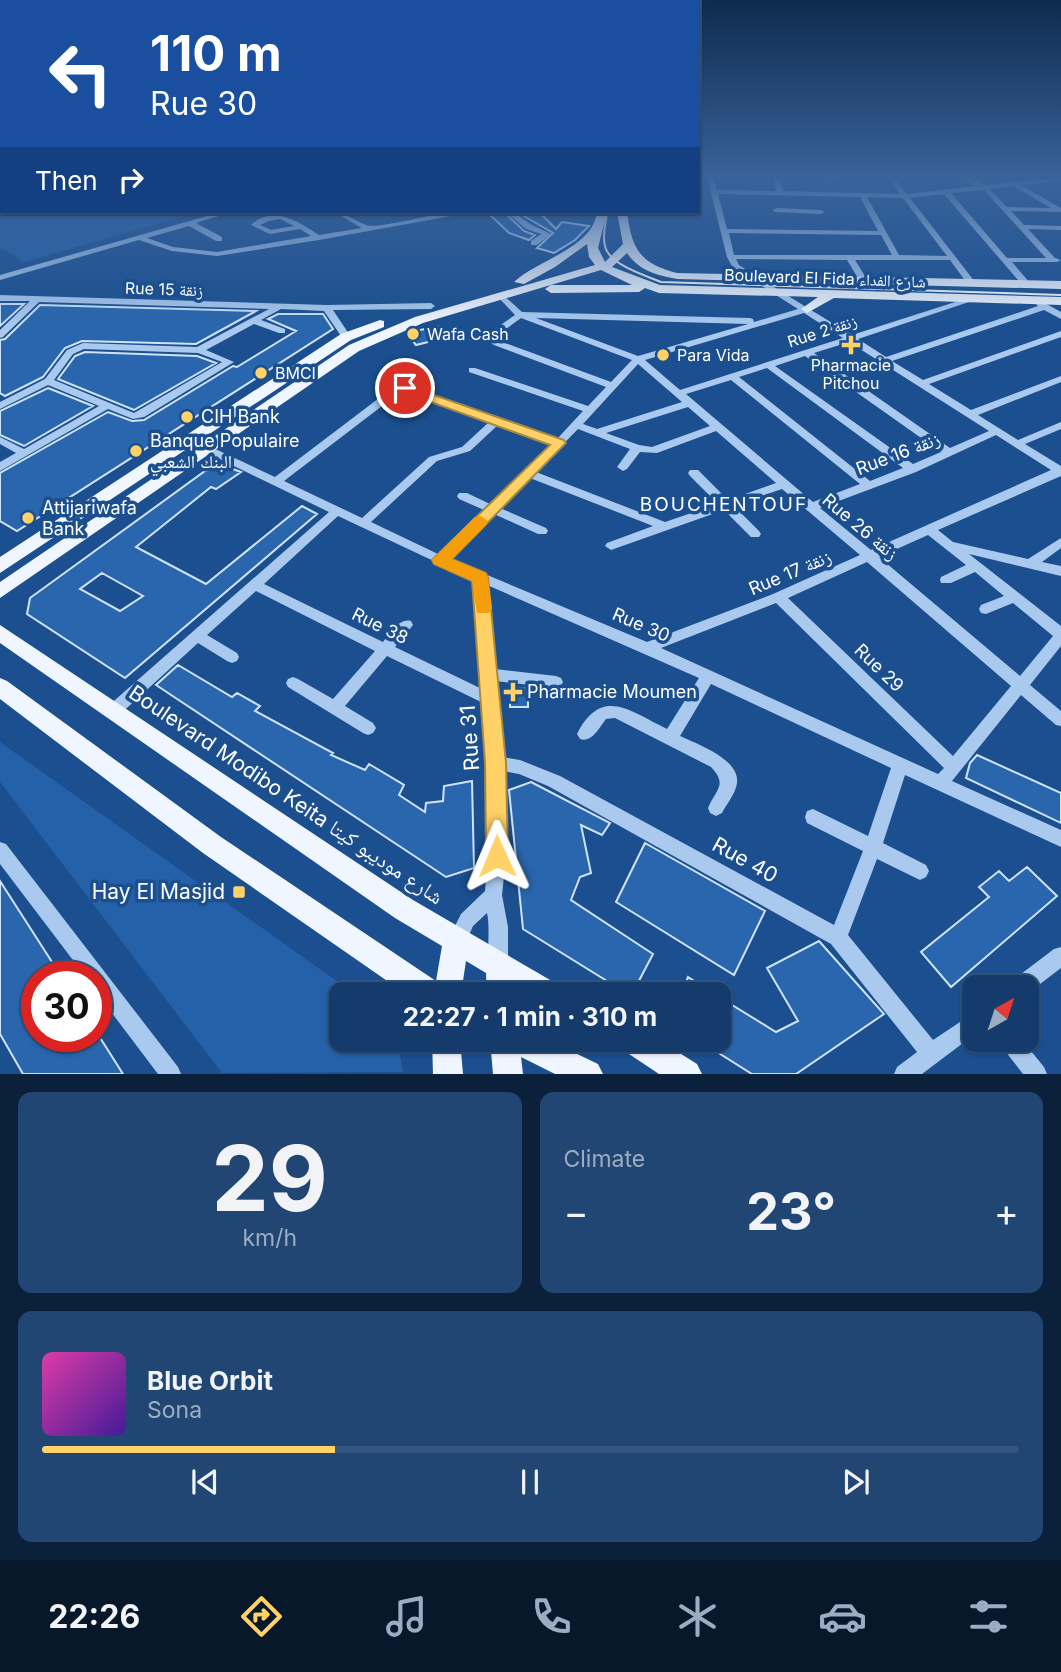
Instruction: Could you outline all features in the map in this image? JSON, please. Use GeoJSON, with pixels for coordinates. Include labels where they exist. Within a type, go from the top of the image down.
{"type":"FeatureCollection","features":[{"type":"Feature","properties":{"kind":"main road"},"geometry":{"type":"LineString","coordinates":[[624,227],[627,246],[636,259]]}},
{"type":"Feature","properties":{"kind":"main road"},"geometry":{"type":"LineString","coordinates":[[599,229],[592,245],[599,263]]}},
{"type":"Feature","properties":{"kind":"main road"},"geometry":{"type":"LineString","coordinates":[[0,591],[205,448],[364,343],[419,320],[501,296],[524,286],[599,229]]}},
{"type":"Feature","properties":{"kind":"main road"},"geometry":{"type":"LineString","coordinates":[[619,257],[627,246]]}},
{"type":"Feature","properties":{"kind":"main road"},"geometry":{"type":"LineString","coordinates":[[0,566],[346,337],[431,306],[524,286],[619,257],[636,259]]}},
{"type":"Feature","properties":{"kind":"main road","name":"Boulevard El Fida شارع الفداء"},"geometry":{"type":"LineString","coordinates":[[636,259],[662,273],[713,277],[1061,285]]}},
{"type":"Feature","properties":{"kind":"main road"},"geometry":{"type":"LineString","coordinates":[[713,277],[734,261]]}},
{"type":"Feature","properties":{"kind":"main road","name":"Boulevard El Fida شارع الفداء"},"geometry":{"type":"LineString","coordinates":[[599,263],[625,278],[659,289],[1061,301]]}},
{"type":"Feature","properties":{"kind":"main road"},"geometry":{"type":"LineString","coordinates":[[524,286],[659,289]]}},
{"type":"Feature","properties":{"kind":"main road"},"geometry":{"type":"LineString","coordinates":[[807,309],[832,294]]}},
{"type":"Feature","properties":{"kind":"main road","name":"Boulevard Modibo Keita شارع موديبو كيتا"},"geometry":{"type":"LineString","coordinates":[[0,633],[112,712],[456,942],[527,982]]}},
{"type":"Feature","properties":{"kind":"main road"},"geometry":{"type":"LineString","coordinates":[[0,687],[71,742],[281,892],[413,982]]}},
{"type":"Feature","properties":{"kind":"main road"},"geometry":{"type":"LineString","coordinates":[[449,982],[456,942]]}},
{"type":"Feature","properties":{"kind":"main road"},"geometry":{"type":"LineString","coordinates":[[499,965],[500,982]]}},
{"type":"Feature","properties":{"kind":"main road"},"geometry":{"type":"LineString","coordinates":[[447,1052],[448,1073]]}},
{"type":"Feature","properties":{"kind":"main road"},"geometry":{"type":"LineString","coordinates":[[505,1052],[508,1073]]}},
{"type":"Feature","properties":{"kind":"main road"},"geometry":{"type":"LineString","coordinates":[[548,1052],[588,1073]]}},
{"type":"Feature","properties":{"kind":"main road"},"geometry":{"type":"LineString","coordinates":[[653,1052],[687,1073]]}},
{"type":"Feature","properties":{"kind":"street"},"geometry":{"type":"LineString","coordinates":[[0,278],[177,227]]}},
{"type":"Feature","properties":{"kind":"street"},"geometry":{"type":"LineString","coordinates":[[197,227],[219,239]]}},
{"type":"Feature","properties":{"kind":"street"},"geometry":{"type":"LineString","coordinates":[[260,227],[270,232],[299,227]]}},
{"type":"Feature","properties":{"kind":"street"},"geometry":{"type":"LineString","coordinates":[[300,227],[319,238]]}},
{"type":"Feature","properties":{"kind":"street"},"geometry":{"type":"LineString","coordinates":[[367,227],[371,229]]}},
{"type":"Feature","properties":{"kind":"street"},"geometry":{"type":"LineString","coordinates":[[141,238],[172,249],[217,254],[382,227]]}},
{"type":"Feature","properties":{"kind":"street"},"geometry":{"type":"LineString","coordinates":[[529,227],[547,234],[534,243]]}},
{"type":"Feature","properties":{"kind":"street"},"geometry":{"type":"LineString","coordinates":[[723,227],[734,261],[1060,471]]}},
{"type":"Feature","properties":{"kind":"street"},"geometry":{"type":"LineString","coordinates":[[829,227],[832,232]]}},
{"type":"Feature","properties":{"kind":"street"},"geometry":{"type":"LineString","coordinates":[[878,227],[897,258]]}},
{"type":"Feature","properties":{"kind":"street"},"geometry":{"type":"LineString","coordinates":[[929,227],[972,284]]}},
{"type":"Feature","properties":{"kind":"street"},"geometry":{"type":"LineString","coordinates":[[977,227],[1027,285]]}},
{"type":"Feature","properties":{"kind":"street"},"geometry":{"type":"LineString","coordinates":[[1023,227],[1057,260]]}},
{"type":"Feature","properties":{"kind":"street"},"geometry":{"type":"LineString","coordinates":[[1028,227],[1061,228]]}},
{"type":"Feature","properties":{"kind":"street"},"geometry":{"type":"LineString","coordinates":[[724,231],[881,233]]}},
{"type":"Feature","properties":{"kind":"street"},"geometry":{"type":"LineString","coordinates":[[850,258],[864,281]]}},
{"type":"Feature","properties":{"kind":"street"},"geometry":{"type":"LineString","coordinates":[[734,261],[952,258]]}},
{"type":"Feature","properties":{"kind":"street"},"geometry":{"type":"LineString","coordinates":[[1005,260],[1057,260]]}},
{"type":"Feature","properties":{"kind":"street"},"geometry":{"type":"LineString","coordinates":[[15,297],[12,286],[29,270]]}},
{"type":"Feature","properties":{"kind":"street"},"geometry":{"type":"LineString","coordinates":[[501,296],[520,315],[638,359]]}},
{"type":"Feature","properties":{"kind":"street","name":"Rue 15 زنقة"},"geometry":{"type":"LineString","coordinates":[[0,298],[327,309],[431,306]]}},
{"type":"Feature","properties":{"kind":"street"},"geometry":{"type":"LineString","coordinates":[[0,335],[38,298]]}},
{"type":"Feature","properties":{"kind":"street","name":"Rue 2 زنقة"},"geometry":{"type":"LineString","coordinates":[[677,394],[977,298]]}},
{"type":"Feature","properties":{"kind":"street"},"geometry":{"type":"LineString","coordinates":[[1033,300],[1061,316]]}},
{"type":"Feature","properties":{"kind":"street"},"geometry":{"type":"LineString","coordinates":[[199,350],[281,307]]}},
{"type":"Feature","properties":{"kind":"street"},"geometry":{"type":"LineString","coordinates":[[886,360],[1045,307]]}},
{"type":"Feature","properties":{"kind":"street"},"geometry":{"type":"LineString","coordinates":[[327,309],[346,337]]}},
{"type":"Feature","properties":{"kind":"street"},"geometry":{"type":"LineString","coordinates":[[440,560],[530,473],[638,359],[807,309]]}},
{"type":"Feature","properties":{"kind":"street"},"geometry":{"type":"LineString","coordinates":[[613,386],[490,340],[489,337],[520,315],[761,321]]}},
{"type":"Feature","properties":{"kind":"street"},"geometry":{"type":"LineString","coordinates":[[254,321],[282,331]]}},
{"type":"Feature","properties":{"kind":"street"},"geometry":{"type":"LineString","coordinates":[[923,383],[1061,334]]}},
{"type":"Feature","properties":{"kind":"street"},"geometry":{"type":"LineString","coordinates":[[0,406],[48,382],[70,352],[92,345],[199,350],[229,362],[140,415],[128,416],[48,382]]}},
{"type":"Feature","properties":{"kind":"street"},"geometry":{"type":"LineString","coordinates":[[807,354],[950,453]]}},
{"type":"Feature","properties":{"kind":"street","name":"Rue 26 زنقة"},"geometry":{"type":"LineString","coordinates":[[638,359],[1061,720]]}},
{"type":"Feature","properties":{"kind":"street"},"geometry":{"type":"LineString","coordinates":[[768,365],[912,468]]}},
{"type":"Feature","properties":{"kind":"street"},"geometry":{"type":"LineString","coordinates":[[472,370],[590,410]]}},
{"type":"Feature","properties":{"kind":"street"},"geometry":{"type":"LineString","coordinates":[[732,376],[869,485]]}},
{"type":"Feature","properties":{"kind":"street"},"geometry":{"type":"LineString","coordinates":[[971,414],[1061,379]]}},
{"type":"Feature","properties":{"kind":"street"},"geometry":{"type":"LineString","coordinates":[[275,482],[395,391],[411,389],[559,443]]}},
{"type":"Feature","properties":{"kind":"street"},"geometry":{"type":"LineString","coordinates":[[595,433],[689,402]]}},
{"type":"Feature","properties":{"kind":"street"},"geometry":{"type":"LineString","coordinates":[[0,467],[106,406]]}},
{"type":"Feature","properties":{"kind":"street"},"geometry":{"type":"LineString","coordinates":[[362,524],[433,459],[466,449],[497,420]]}},
{"type":"Feature","properties":{"kind":"street"},"geometry":{"type":"LineString","coordinates":[[576,425],[637,448],[653,451],[718,427]]}},
{"type":"Feature","properties":{"kind":"street"},"geometry":{"type":"LineString","coordinates":[[1017,444],[1061,425]]}},
{"type":"Feature","properties":{"kind":"street","name":"Rue 16 زنقة"},"geometry":{"type":"LineString","coordinates":[[811,507],[950,453],[997,431]]}},
{"type":"Feature","properties":{"kind":"street"},"geometry":{"type":"LineString","coordinates":[[0,440],[24,453]]}},
{"type":"Feature","properties":{"kind":"street","name":"Rue 30"},"geometry":{"type":"LineString","coordinates":[[205,448],[440,560],[647,648],[1061,839]]}},
{"type":"Feature","properties":{"kind":"street"},"geometry":{"type":"LineString","coordinates":[[623,467],[637,448]]}},
{"type":"Feature","properties":{"kind":"street","name":"Rue 17 زنقة"},"geometry":{"type":"LineString","coordinates":[[647,648],[778,597],[1060,471]]}},
{"type":"Feature","properties":{"kind":"street"},"geometry":{"type":"LineString","coordinates":[[530,473],[666,527]]}},
{"type":"Feature","properties":{"kind":"street"},"geometry":{"type":"LineString","coordinates":[[694,473],[755,534]]}},
{"type":"Feature","properties":{"kind":"street"},"geometry":{"type":"LineString","coordinates":[[611,546],[784,484]]}},
{"type":"Feature","properties":{"kind":"street"},"geometry":{"type":"LineString","coordinates":[[463,496],[542,531]]}},
{"type":"Feature","properties":{"kind":"street"},"geometry":{"type":"LineString","coordinates":[[112,712],[336,512]]}},
{"type":"Feature","properties":{"kind":"street"},"geometry":{"type":"LineString","coordinates":[[929,529],[1061,635],[942,783]]}},
{"type":"Feature","properties":{"kind":"street"},"geometry":{"type":"LineString","coordinates":[[1031,563],[1061,542]]}},
{"type":"Feature","properties":{"kind":"street"},"geometry":{"type":"LineString","coordinates":[[950,545],[1061,571]]}},
{"type":"Feature","properties":{"kind":"street"},"geometry":{"type":"LineString","coordinates":[[946,580],[976,566]]}},
{"type":"Feature","properties":{"kind":"street","name":"Rue 31"},"geometry":{"type":"LineString","coordinates":[[480,578],[495,763],[497,856],[493,895],[499,927],[499,965]]}},
{"type":"Feature","properties":{"kind":"street","name":"Rue 38"},"geometry":{"type":"LineString","coordinates":[[254,584],[490,700]]}},
{"type":"Feature","properties":{"kind":"street","name":"Rue 29"},"geometry":{"type":"LineString","coordinates":[[778,597],[953,766]]}},
{"type":"Feature","properties":{"kind":"street"},"geometry":{"type":"LineString","coordinates":[[986,609],[1014,597]]}},
{"type":"Feature","properties":{"kind":"street"},"geometry":{"type":"LineString","coordinates":[[334,708],[407,625]]}},
{"type":"Feature","properties":{"kind":"street"},"geometry":{"type":"LineString","coordinates":[[197,636],[232,657]]}},
{"type":"Feature","properties":{"kind":"street"},"geometry":{"type":"LineString","coordinates":[[488,674],[556,682]]}},
{"type":"Feature","properties":{"kind":"street"},"geometry":{"type":"LineString","coordinates":[[671,737],[708,676]]}},
{"type":"Feature","properties":{"kind":"street"},"geometry":{"type":"LineString","coordinates":[[293,684],[368,729]]}},
{"type":"Feature","properties":{"kind":"street"},"geometry":{"type":"LineString","coordinates":[[585,734],[601,714],[616,712],[717,762],[727,773],[729,783],[716,808]]}},
{"type":"Feature","properties":{"kind":"street","name":"Rue 40"},"geometry":{"type":"LineString","coordinates":[[495,763],[520,767],[554,781],[838,937],[931,1054]]}},
{"type":"Feature","properties":{"kind":"street"},"geometry":{"type":"LineString","coordinates":[[838,937],[873,848],[900,765]]}},
{"type":"Feature","properties":{"kind":"street"},"geometry":{"type":"LineString","coordinates":[[813,817],[920,871]]}},
{"type":"Feature","properties":{"kind":"street"},"geometry":{"type":"LineString","coordinates":[[0,850],[171,1073]]}},
{"type":"Feature","properties":{"kind":"street"},"geometry":{"type":"LineString","coordinates":[[456,942],[467,920],[493,895]]}},
{"type":"Feature","properties":{"kind":"street"},"geometry":{"type":"LineString","coordinates":[[1036,975],[1061,956]]}},
{"type":"Feature","properties":{"kind":"street"},"geometry":{"type":"LineString","coordinates":[[904,1073],[962,1031]]}},
{"type":"Feature","properties":{"kind":"street"},"geometry":{"type":"LineString","coordinates":[[1019,1052],[1037,1073]]}},
{"type":"Feature","properties":{"kind":"shaded area"},"geometry":{"type":"Polygon","coordinates":[[[0,227],[145,227],[24,262],[0,247],[0,227]]]}},
{"type":"Feature","properties":{"kind":"shaded area"},"geometry":{"type":"Polygon","coordinates":[[[0,742],[338,982],[329,982],[329,1052],[399,1052],[403,1072],[222,1073],[0,782],[0,742]]]}},
{"type":"Feature","properties":{"kind":"building"},"geometry":{"type":"Polygon","coordinates":[[[503,227],[520,227],[535,235],[529,240],[509,233],[503,227]]]}},
{"type":"Feature","properties":{"kind":"building"},"geometry":{"type":"Polygon","coordinates":[[[543,227],[588,227],[575,240],[554,253],[537,248],[553,233],[543,227]]]}},
{"type":"Feature","properties":{"kind":"building"},"geometry":{"type":"Polygon","coordinates":[[[0,304],[24,304],[0,326],[0,304]]]}},
{"type":"Feature","properties":{"kind":"building"},"geometry":{"type":"Polygon","coordinates":[[[40,305],[256,311],[196,344],[82,341],[65,348],[43,377],[5,396],[0,393],[0,340],[5,339],[40,305]]]}},
{"type":"Feature","properties":{"kind":"building"},"geometry":{"type":"Polygon","coordinates":[[[278,314],[323,314],[333,329],[17,531],[0,521],[0,473],[108,412],[132,421],[144,420],[233,366],[237,367],[296,331],[268,319],[278,314]]]}},
{"type":"Feature","properties":{"kind":"building"},"geometry":{"type":"Polygon","coordinates":[[[438,326],[448,337],[416,345],[407,333],[438,326]]]}},
{"type":"Feature","properties":{"kind":"building"},"geometry":{"type":"Polygon","coordinates":[[[85,352],[197,356],[216,363],[134,410],[58,379],[75,356],[85,352]]]}},
{"type":"Feature","properties":{"kind":"building"},"geometry":{"type":"Polygon","coordinates":[[[48,388],[93,406],[24,446],[0,435],[0,411],[48,388]]]}},
{"type":"Feature","properties":{"kind":"building"},"geometry":{"type":"Polygon","coordinates":[[[225,466],[241,472],[216,489],[211,487],[136,547],[206,584],[302,506],[317,514],[125,678],[27,614],[30,598],[205,471],[225,466]],[[102,573],[80,589],[120,611],[143,596],[102,573]]]}},
{"type":"Feature","properties":{"kind":"building"},"geometry":{"type":"Polygon","coordinates":[[[178,665],[232,697],[237,693],[260,706],[255,711],[333,753],[331,755],[365,770],[369,764],[404,785],[399,795],[425,812],[426,803],[443,801],[444,786],[472,781],[474,868],[446,877],[156,685],[178,665]]]}},
{"type":"Feature","properties":{"kind":"building"},"geometry":{"type":"Polygon","coordinates":[[[528,688],[528,707],[510,707],[510,689],[528,688]]]}},
{"type":"Feature","properties":{"kind":"building"},"geometry":{"type":"Polygon","coordinates":[[[977,755],[1061,793],[1061,823],[966,778],[970,763],[977,755]]]}},
{"type":"Feature","properties":{"kind":"building"},"geometry":{"type":"Polygon","coordinates":[[[531,782],[610,823],[602,835],[581,825],[591,873],[580,877],[571,900],[653,954],[638,982],[609,982],[523,929],[509,790],[531,782]]]}},
{"type":"Feature","properties":{"kind":"building"},"geometry":{"type":"Polygon","coordinates":[[[645,843],[765,911],[734,975],[616,902],[645,843]]]}},
{"type":"Feature","properties":{"kind":"building"},"geometry":{"type":"Polygon","coordinates":[[[1027,867],[1057,896],[951,987],[921,952],[989,897],[979,887],[999,871],[1009,881],[1027,867]]]}},
{"type":"Feature","properties":{"kind":"building"},"geometry":{"type":"Polygon","coordinates":[[[0,881],[51,961],[21,961],[21,1052],[109,1052],[123,1074],[23,1074],[0,1034],[0,881]]]}},
{"type":"Feature","properties":{"kind":"building"},"geometry":{"type":"Polygon","coordinates":[[[819,941],[884,1014],[796,1074],[752,1074],[717,1052],[731,1052],[731,1004],[776,1032],[798,1021],[767,968],[819,941]]]}},
{"type":"Feature","properties":{"kind":"tram line"},"geometry":{"type":"LineString","coordinates":[[605,227],[605,246],[613,258],[620,264],[661,282],[1061,295]]}},
{"type":"Feature","properties":{"kind":"slow traffic"},"geometry":{"type":"LineString","coordinates":[[481,521],[440,560],[480,578],[483,608]]}},
{"type":"Feature","properties":{"kind":"place","name":"Wafa Cash"},"geometry":{"type":"Point","coordinates":[413,334]}},
{"type":"Feature","properties":{"kind":"place","name":"Pharmacie Pitchou"},"geometry":{"type":"Point","coordinates":[851,345]}},
{"type":"Feature","properties":{"kind":"place","name":"Para Vida"},"geometry":{"type":"Point","coordinates":[663,355]}},
{"type":"Feature","properties":{"kind":"place","name":"BMCI"},"geometry":{"type":"Point","coordinates":[261,373]}},
{"type":"Feature","properties":{"kind":"place","name":"CIH Bank"},"geometry":{"type":"Point","coordinates":[187,417]}},
{"type":"Feature","properties":{"kind":"place","name":"Banque Populaire البنك الشعبي"},"geometry":{"type":"Point","coordinates":[136,451]}},
{"type":"Feature","properties":{"kind":"place","name":"Attijariwafa Bank"},"geometry":{"type":"Point","coordinates":[28,518]}},
{"type":"Feature","properties":{"kind":"place","name":"Pharmacie Moumen"},"geometry":{"type":"Point","coordinates":[513,692]}},
{"type":"Feature","properties":{"kind":"place","name":"Hay El Masjid"},"geometry":{"type":"Point","coordinates":[239,892]}},
{"type":"Feature","properties":{"kind":"district","name":"BOUCHENTOUF"},"geometry":{"type":"Point","coordinates":[724,504]}},
{"type":"Feature","properties":{"kind":"route"},"geometry":{"type":"LineString","coordinates":[[405,388],[559,443],[440,560],[480,578],[495,763],[497,856]]}}]}
